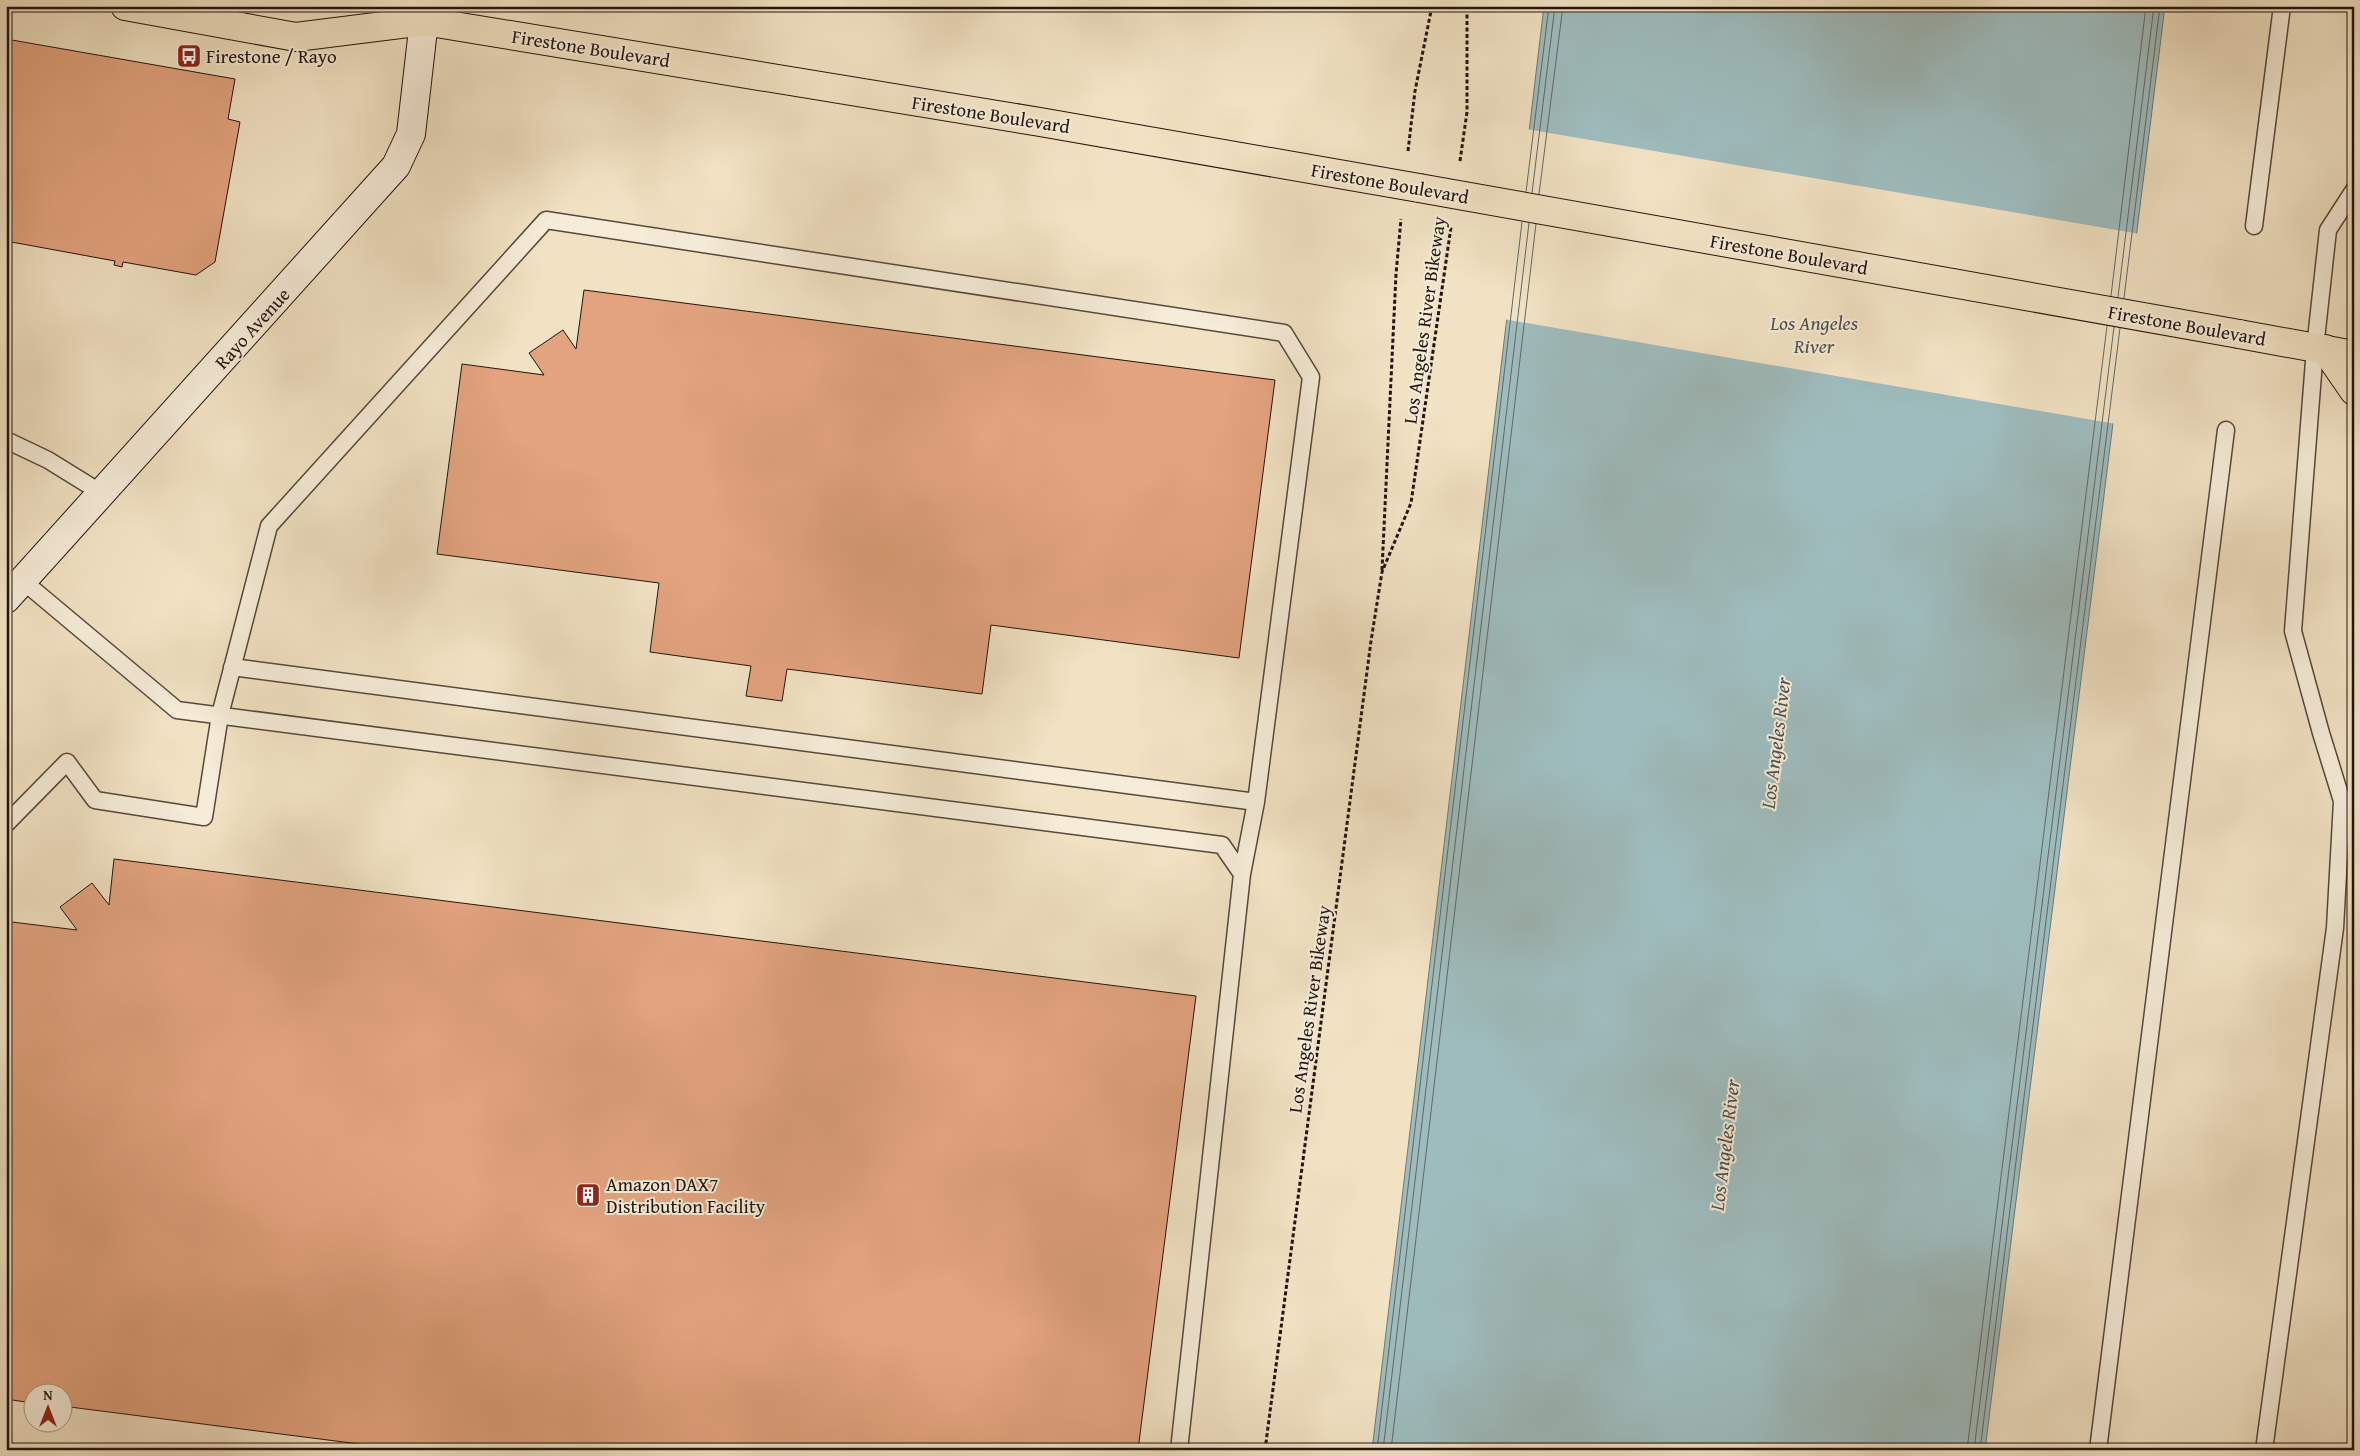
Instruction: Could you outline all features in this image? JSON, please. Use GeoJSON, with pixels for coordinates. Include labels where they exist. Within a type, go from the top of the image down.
{"type":"FeatureCollection","features":[{"type":"Feature","properties":{"kind":"main road","name":"Firestone Boulevard"},"geometry":{"type":"LineString","coordinates":[[125,6],[296,37],[424,21],[1040,122],[1411,186],[2354,355]]}},
{"type":"Feature","properties":{"kind":"main road","name":"Firestone Boulevard"},"geometry":{"type":"LineString","coordinates":[[395,6],[424,21]]}},
{"type":"Feature","properties":{"kind":"main road"},"geometry":{"type":"LineString","coordinates":[[2320,348],[2354,391]]}},
{"type":"Feature","properties":{"kind":"street","name":"Rayo Avenue"},"geometry":{"type":"LineString","coordinates":[[15,590],[396,166],[411,134],[424,21]]}},
{"type":"Feature","properties":{"kind":"lane"},"geometry":{"type":"LineString","coordinates":[[2254,226],[2282,6]]}},
{"type":"Feature","properties":{"kind":"lane"},"geometry":{"type":"LineString","coordinates":[[2264,1450],[2335,928],[2342,802],[2320,733],[2293,631],[2320,348],[2328,230],[2354,190]]}},
{"type":"Feature","properties":{"kind":"lane"},"geometry":{"type":"LineString","coordinates":[[6,824],[67,762],[95,800],[204,817],[220,715],[269,526],[546,220],[1284,333],[1311,377],[1256,802],[1242,874],[1178,1450]]}},
{"type":"Feature","properties":{"kind":"lane"},"geometry":{"type":"LineString","coordinates":[[2098,1450],[2226,430]]}},
{"type":"Feature","properties":{"kind":"lane"},"geometry":{"type":"LineString","coordinates":[[6,440],[48,460],[103,494]]}},
{"type":"Feature","properties":{"kind":"lane"},"geometry":{"type":"LineString","coordinates":[[15,590],[177,710],[1222,845],[1242,874]]}},
{"type":"Feature","properties":{"kind":"lane"},"geometry":{"type":"LineString","coordinates":[[232,667],[1256,802]]}},
{"type":"Feature","properties":{"kind":"path"},"geometry":{"type":"LineString","coordinates":[[1412,115],[1432,6]]}},
{"type":"Feature","properties":{"kind":"path"},"geometry":{"type":"LineString","coordinates":[[1459,169],[1467,112],[1467,6]]}},
{"type":"Feature","properties":{"kind":"path","name":"Los Angeles River Bikeway"},"geometry":{"type":"LineString","coordinates":[[1265,1450],[1382,572],[1396,274],[1411,186]]}},
{"type":"Feature","properties":{"kind":"path","name":"Los Angeles River Bikeway"},"geometry":{"type":"LineString","coordinates":[[1382,572],[1411,504],[1451,226]]}},
{"type":"Feature","properties":{"kind":"water","name":"Los Angeles River"},"geometry":{"type":"Polygon","coordinates":[[[1544,6],[2165,6],[1985,1450],[1372,1450],[1544,6]]]}},
{"type":"Feature","properties":{"kind":"pier"},"geometry":{"type":"Polygon","coordinates":[[[1526,129],[2140,234],[2116,424],[1503,319],[1526,129]]]}},
{"type":"Feature","properties":{"kind":"building"},"geometry":{"type":"Polygon","coordinates":[[[6,39],[235,79],[228,119],[240,122],[215,262],[196,275],[123,262],[122,267],[114,265],[115,261],[6,241],[6,39]]]}},
{"type":"Feature","properties":{"kind":"building"},"geometry":{"type":"Polygon","coordinates":[[[584,290],[1275,380],[1239,658],[991,625],[982,694],[787,669],[782,701],[746,696],[751,666],[650,652],[659,583],[437,554],[462,364],[544,375],[529,353],[563,330],[576,349],[584,290]]]}},
{"type":"Feature","properties":{"kind":"building","name":"Amazon DAX7 Distribution Facility"},"geometry":{"type":"Polygon","coordinates":[[[114,859],[1196,996],[1138,1450],[406,1450],[72,1407],[72,1384],[22,1384],[22,1401],[6,1399],[6,967],[12,922],[77,930],[60,907],[92,883],[109,905],[114,859]]]}},
{"type":"Feature","properties":{"kind":"place","name":"Firestone / Rayo"},"geometry":{"type":"Point","coordinates":[189,56]}},
{"type":"Feature","properties":{"kind":"place","name":"Amazon DAX7 Distribution Facility"},"geometry":{"type":"Point","coordinates":[588,1195]}}]}
